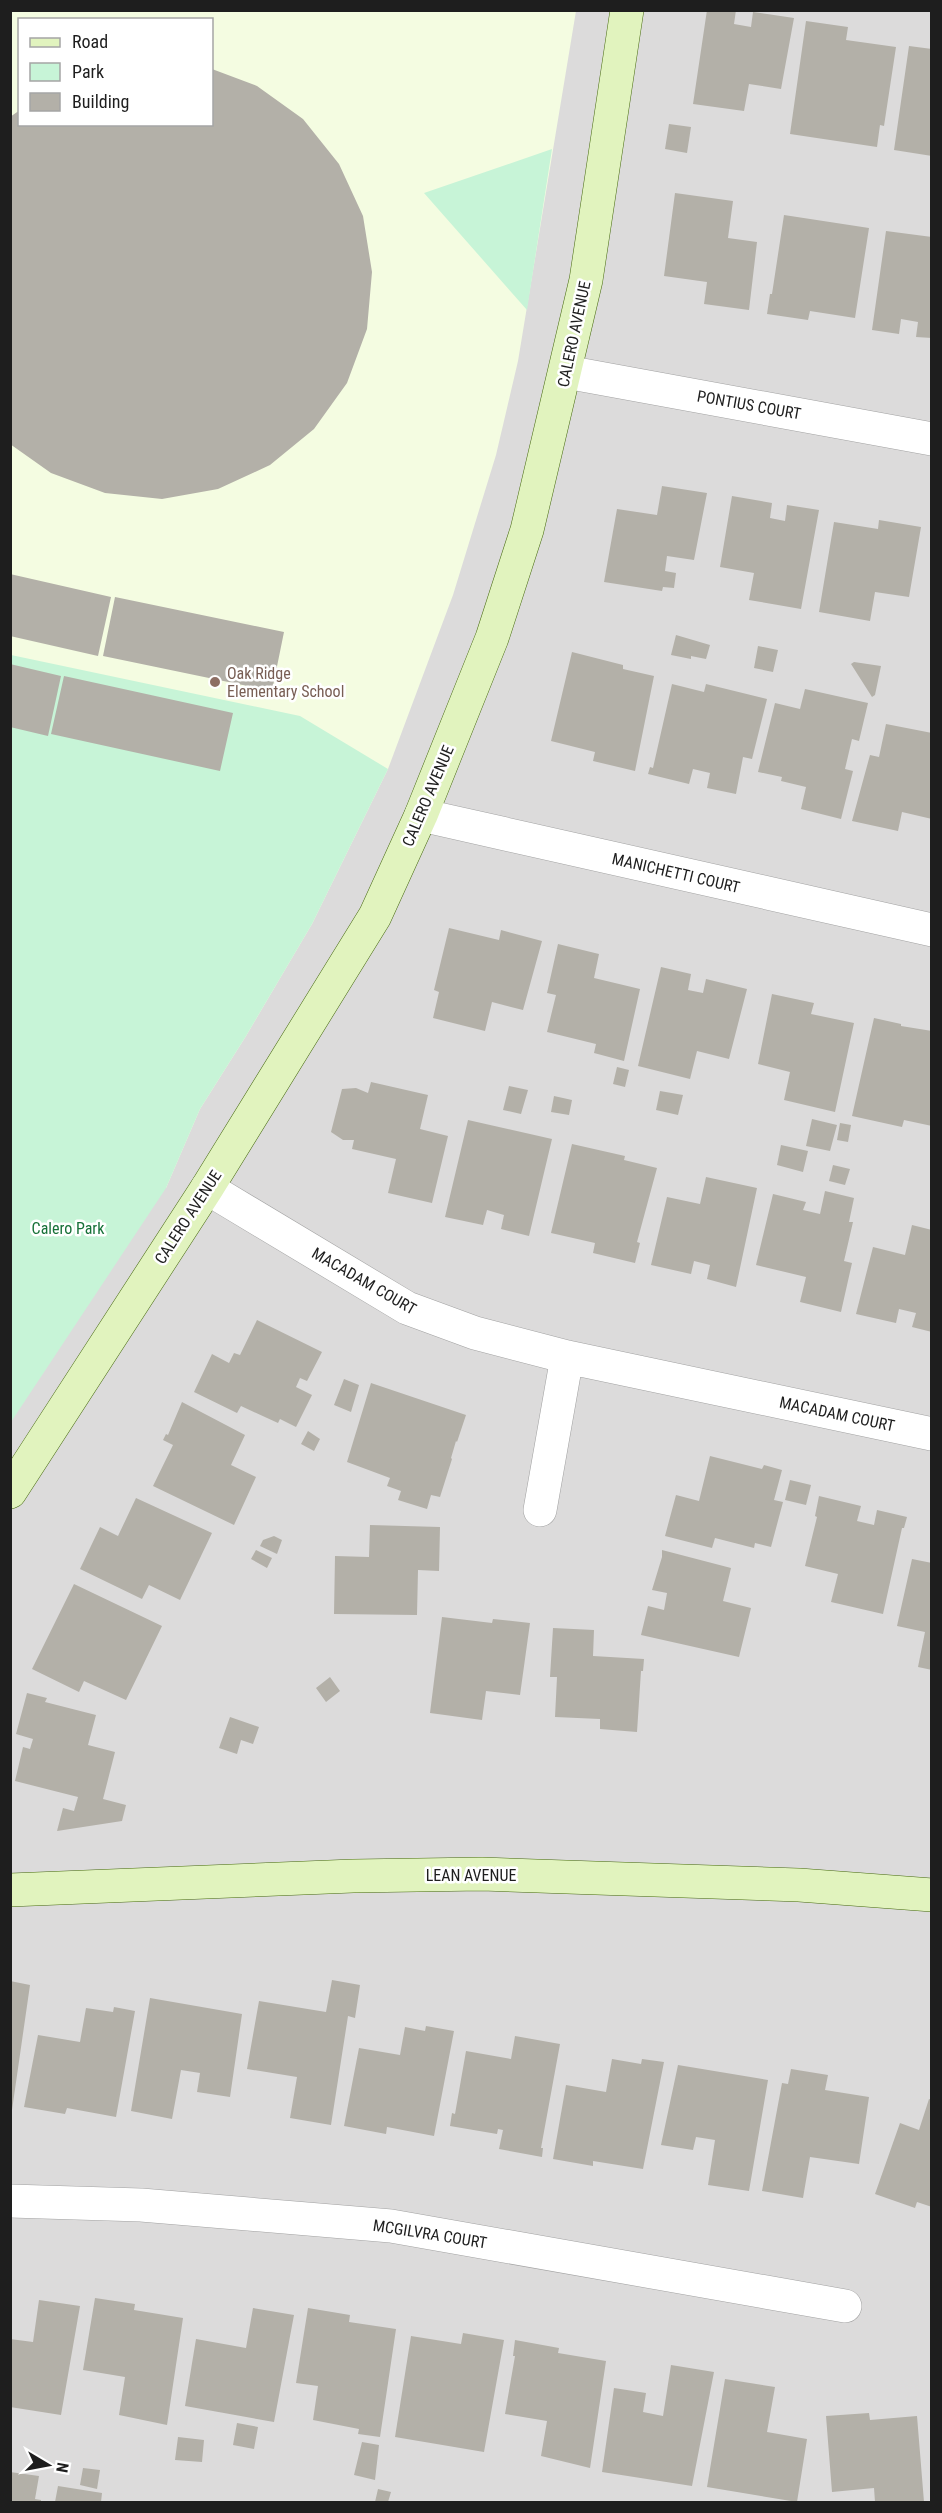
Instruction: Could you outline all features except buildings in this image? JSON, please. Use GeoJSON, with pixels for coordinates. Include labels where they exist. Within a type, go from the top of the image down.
{"type":"FeatureCollection","features":[{"type":"Feature","properties":{"kind":"street","name":"CALERO AVENUE"},"geometry":{"type":"LineString","coordinates":[[10,1492],[207,1188],[375,916],[421,815],[492,638],[527,530],[586,280],[627,10]]}},
{"type":"Feature","properties":{"kind":"street","name":"PONTIUS COURT"},"geometry":{"type":"LineString","coordinates":[[566,372],[932,438]]}},
{"type":"Feature","properties":{"kind":"street","name":"MANICHETTI COURT"},"geometry":{"type":"LineString","coordinates":[[421,815],[932,930]]}},
{"type":"Feature","properties":{"kind":"street","name":"MACADAM COURT"},"geometry":{"type":"LineString","coordinates":[[207,1188],[406,1308],[475,1333],[567,1357],[932,1434]]}},
{"type":"Feature","properties":{"kind":"street"},"geometry":{"type":"LineString","coordinates":[[540,1510],[567,1357]]}},
{"type":"Feature","properties":{"kind":"street","name":"LEAN AVENUE"},"geometry":{"type":"LineString","coordinates":[[10,1890],[353,1876],[482,1875],[799,1885],[932,1895]]}},
{"type":"Feature","properties":{"kind":"street","name":"MCGILVRA COURT"},"geometry":{"type":"LineString","coordinates":[[10,2201],[141,2205],[391,2226],[845,2306]]}},
{"type":"Feature","properties":{"kind":"shaded area","name":"Oak Ridge Elementary School"},"geometry":{"type":"Polygon","coordinates":[[[10,11],[576,11],[518,361],[496,455],[453,595],[388,769],[312,924],[200,1109],[166,1188],[11,1157],[10,11]]]}},
{"type":"Feature","properties":{"kind":"shaded area"},"geometry":{"type":"Polygon","coordinates":[[[11,11],[931,11],[931,2502],[11,2502],[11,11]]]}},
{"type":"Feature","properties":{"kind":"green space"},"geometry":{"type":"Polygon","coordinates":[[[552,149],[527,310],[424,193],[552,149]]]}},
{"type":"Feature","properties":{"kind":"green space","name":"Calero Park"},"geometry":{"type":"Polygon","coordinates":[[[11,655],[300,716],[388,769],[312,924],[200,1109],[166,1188],[11,1422],[11,655]]]}},
{"type":"Feature","properties":{"kind":"place","name":"Oak Ridge Elementary School"},"geometry":{"type":"Point","coordinates":[215,682]}}]}
